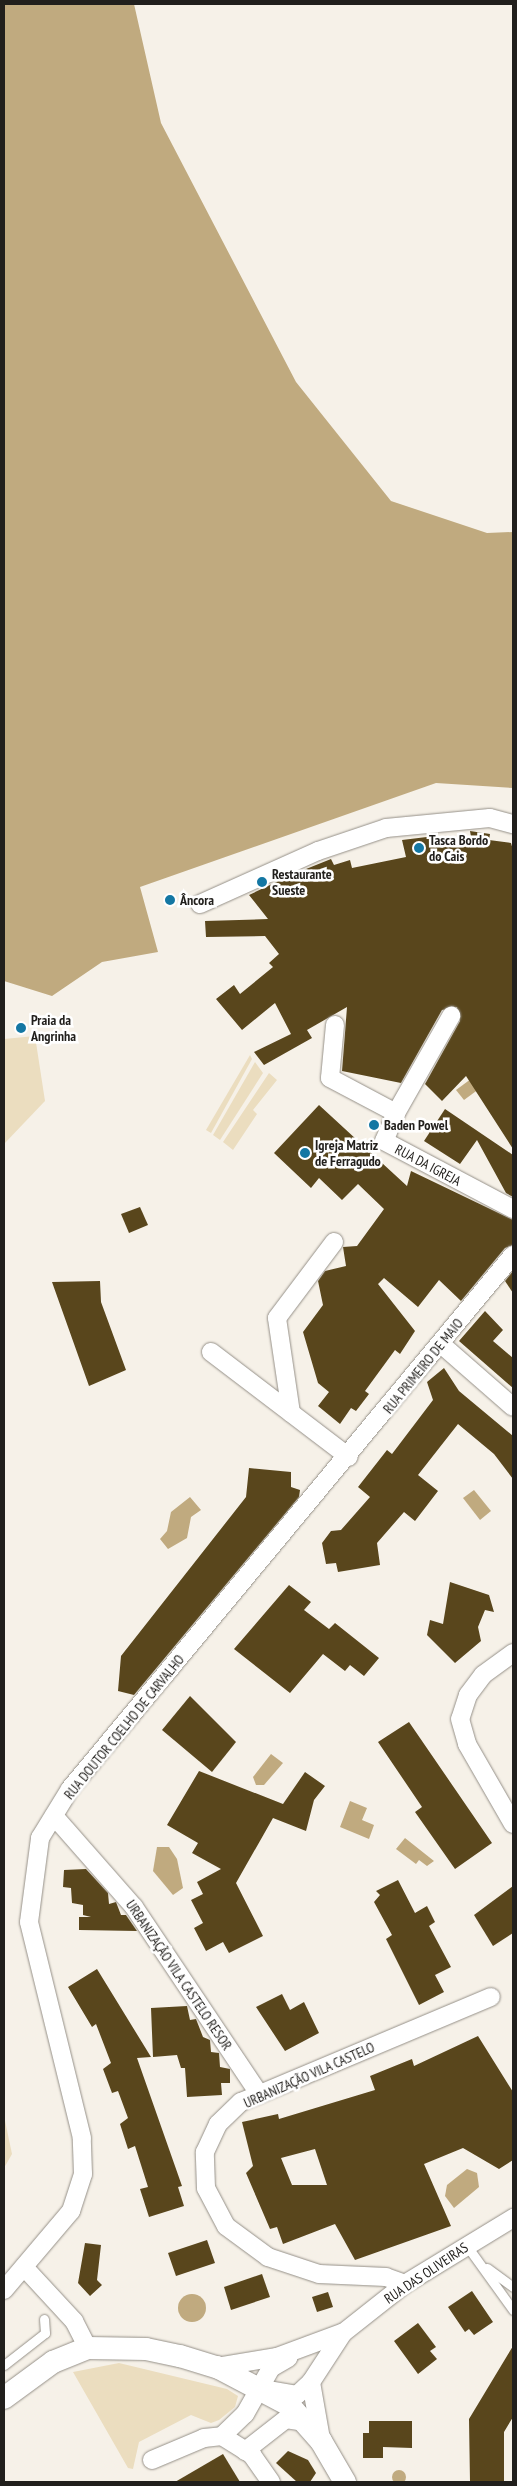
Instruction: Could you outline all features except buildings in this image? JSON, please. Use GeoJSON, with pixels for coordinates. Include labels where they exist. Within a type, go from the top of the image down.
{"type":"FeatureCollection","features":[{"type":"Feature","properties":{"kind":"street"},"geometry":{"type":"LineString","coordinates":[[200,904],[318,851],[386,828],[490,818],[513,824]]}},
{"type":"Feature","properties":{"kind":"street"},"geometry":{"type":"LineString","coordinates":[[335,1025],[330,1078],[396,1113],[451,1016]]}},
{"type":"Feature","properties":{"kind":"street","name":"RUA DA IGREJA"},"geometry":{"type":"LineString","coordinates":[[396,1113],[384,1141],[513,1209]]}},
{"type":"Feature","properties":{"kind":"street"},"geometry":{"type":"LineString","coordinates":[[291,1413],[276,1318],[334,1242]]}},
{"type":"Feature","properties":{"kind":"street","name":"RUA PRIMEIRO DE MAIO"},"geometry":{"type":"LineString","coordinates":[[333,1476],[442,1345],[513,1255]]}},
{"type":"Feature","properties":{"kind":"street"},"geometry":{"type":"LineString","coordinates":[[442,1345],[513,1407]]}},
{"type":"Feature","properties":{"kind":"street"},"geometry":{"type":"LineString","coordinates":[[210,1352],[349,1457]]}},
{"type":"Feature","properties":{"kind":"street","name":"RUA DOUTOR COELHO DE CARVALHO"},"geometry":{"type":"LineString","coordinates":[[4,2290],[71,2211],[83,2174],[82,2138],[30,1922],[40,1838],[70,1790],[333,1476]]}},
{"type":"Feature","properties":{"kind":"street"},"geometry":{"type":"LineString","coordinates":[[513,1653],[483,1675],[468,1695],[460,1718],[467,1744],[513,1824]]}},
{"type":"Feature","properties":{"kind":"street","name":"URBANIZAÇÃO VILA CASTELO RESOR"},"geometry":{"type":"LineString","coordinates":[[54,1816],[134,1907],[259,2094]]}},
{"type":"Feature","properties":{"kind":"street","name":"URBANIZAÇÃO VILA CASTELO"},"geometry":{"type":"LineString","coordinates":[[405,2284],[386,2277],[310,2271],[268,2257],[226,2226],[206,2188],[205,2152],[218,2124],[241,2102],[491,1997]]}},
{"type":"Feature","properties":{"kind":"street","name":"RUA DAS OLIVEIRAS"},"geometry":{"type":"LineString","coordinates":[[342,2333],[405,2284],[513,2218]]}},
{"type":"Feature","properties":{"kind":"street"},"geometry":{"type":"LineString","coordinates":[[24,2267],[74,2321],[88,2348]]}},
{"type":"Feature","properties":{"kind":"street"},"geometry":{"type":"LineString","coordinates":[[217,2367],[252,2362],[308,2346],[342,2333]]}},
{"type":"Feature","properties":{"kind":"street"},"geometry":{"type":"LineString","coordinates":[[262,2388],[297,2395],[311,2382],[342,2333]]}},
{"type":"Feature","properties":{"kind":"street"},"geometry":{"type":"LineString","coordinates":[[152,2460],[204,2438],[222,2436],[245,2414],[262,2388],[271,2368],[308,2346]]}},
{"type":"Feature","properties":{"kind":"street"},"geometry":{"type":"LineString","coordinates":[[4,2398],[53,2362],[88,2348],[146,2349],[217,2367],[262,2388],[289,2405],[323,2444],[345,2482]]}},
{"type":"Feature","properties":{"kind":"street"},"geometry":{"type":"LineString","coordinates":[[311,2382],[323,2444]]}},
{"type":"Feature","properties":{"kind":"street"},"geometry":{"type":"LineString","coordinates":[[245,2451],[286,2419],[304,2422]]}},
{"type":"Feature","properties":{"kind":"street"},"geometry":{"type":"LineString","coordinates":[[222,2436],[245,2451],[271,2482]]}},
{"type":"Feature","properties":{"kind":"lane"},"geometry":{"type":"LineString","coordinates":[[467,2246],[485,2266],[513,2310]]}},
{"type":"Feature","properties":{"kind":"lane"},"geometry":{"type":"LineString","coordinates":[[485,2266],[513,2287]]}},
{"type":"Feature","properties":{"kind":"lane"},"geometry":{"type":"LineString","coordinates":[[4,2365],[45,2333],[44,2318]]}},
{"type":"Feature","properties":{"kind":"shaded area"},"geometry":{"type":"Polygon","coordinates":[[[4,4],[134,4],[161,123],[296,382],[391,501],[487,533],[513,532],[513,788],[436,783],[140,887],[158,952],[102,962],[52,996],[4,981],[4,4]]]}},
{"type":"Feature","properties":{"kind":"shaded area"},"geometry":{"type":"Polygon","coordinates":[[[35,1036],[45,1101],[4,1144],[4,1039],[35,1036]]]}},
{"type":"Feature","properties":{"kind":"shaded area"},"geometry":{"type":"Polygon","coordinates":[[[250,1055],[252,1059],[211,1133],[206,1130],[250,1055]]]}},
{"type":"Feature","properties":{"kind":"shaded area"},"geometry":{"type":"Polygon","coordinates":[[[255,1062],[263,1073],[220,1140],[213,1135],[255,1062]]]}},
{"type":"Feature","properties":{"kind":"shaded area"},"geometry":{"type":"Polygon","coordinates":[[[269,1073],[277,1080],[253,1110],[257,1114],[233,1150],[223,1142],[269,1073]]]}},
{"type":"Feature","properties":{"kind":"shaded area"},"geometry":{"type":"Polygon","coordinates":[[[475,1076],[483,1086],[464,1100],[456,1090],[475,1076]]]}},
{"type":"Feature","properties":{"kind":"shaded area"},"geometry":{"type":"Polygon","coordinates":[[[474,1490],[491,1511],[480,1520],[463,1498],[474,1490]]]}},
{"type":"Feature","properties":{"kind":"shaded area"},"geometry":{"type":"Polygon","coordinates":[[[190,1497],[201,1510],[191,1517],[187,1538],[168,1549],[160,1539],[167,1531],[171,1512],[190,1497]]]}},
{"type":"Feature","properties":{"kind":"shaded area"},"geometry":{"type":"Polygon","coordinates":[[[271,1754],[283,1763],[264,1785],[256,1785],[253,1777],[271,1754]]]}},
{"type":"Feature","properties":{"kind":"shaded area"},"geometry":{"type":"Polygon","coordinates":[[[350,1801],[367,1808],[362,1820],[374,1825],[369,1839],[340,1827],[350,1801]]]}},
{"type":"Feature","properties":{"kind":"shaded area"},"geometry":{"type":"Polygon","coordinates":[[[405,1838],[434,1861],[427,1866],[419,1860],[416,1864],[396,1849],[405,1838]]]}},
{"type":"Feature","properties":{"kind":"shaded area"},"geometry":{"type":"Polygon","coordinates":[[[157,1847],[169,1847],[177,1859],[183,1888],[173,1895],[153,1871],[157,1847]]]}},
{"type":"Feature","properties":{"kind":"shaded area"},"geometry":{"type":"Polygon","coordinates":[[[4,2116],[12,2154],[4,2168],[4,2116]]]}},
{"type":"Feature","properties":{"kind":"shaded area"},"geometry":{"type":"Polygon","coordinates":[[[467,2169],[477,2173],[479,2187],[454,2208],[445,2196],[447,2185],[467,2169]]]}},
{"type":"Feature","properties":{"kind":"shaded area"},"geometry":{"type":"Polygon","coordinates":[[[192,2294],[202,2298],[206,2308],[202,2318],[192,2322],[182,2318],[178,2308],[182,2298],[192,2294]]]}},
{"type":"Feature","properties":{"kind":"shaded area"},"geometry":{"type":"Polygon","coordinates":[[[119,2363],[227,2389],[238,2396],[235,2407],[219,2420],[211,2423],[191,2415],[139,2442],[133,2469],[128,2468],[73,2372],[119,2363]]]}},
{"type":"Feature","properties":{"kind":"shaded area"},"geometry":{"type":"Polygon","coordinates":[[[399,2470],[404,2472],[406,2477],[404,2482],[399,2484],[394,2482],[392,2477],[394,2472],[399,2470]]]}},
{"type":"Feature","properties":{"kind":"place","name":"Tasca Bordo do Cais"},"geometry":{"type":"Point","coordinates":[419,848]}},
{"type":"Feature","properties":{"kind":"place","name":"Restaurante Sueste"},"geometry":{"type":"Point","coordinates":[262,882]}},
{"type":"Feature","properties":{"kind":"place","name":"Âncora"},"geometry":{"type":"Point","coordinates":[170,900]}},
{"type":"Feature","properties":{"kind":"place","name":"Praia da Angrinha"},"geometry":{"type":"Point","coordinates":[21,1028]}},
{"type":"Feature","properties":{"kind":"place","name":"Baden Powel"},"geometry":{"type":"Point","coordinates":[374,1125]}},
{"type":"Feature","properties":{"kind":"place","name":"Igreja Matriz de Ferragudo"},"geometry":{"type":"Point","coordinates":[305,1153]}}]}
